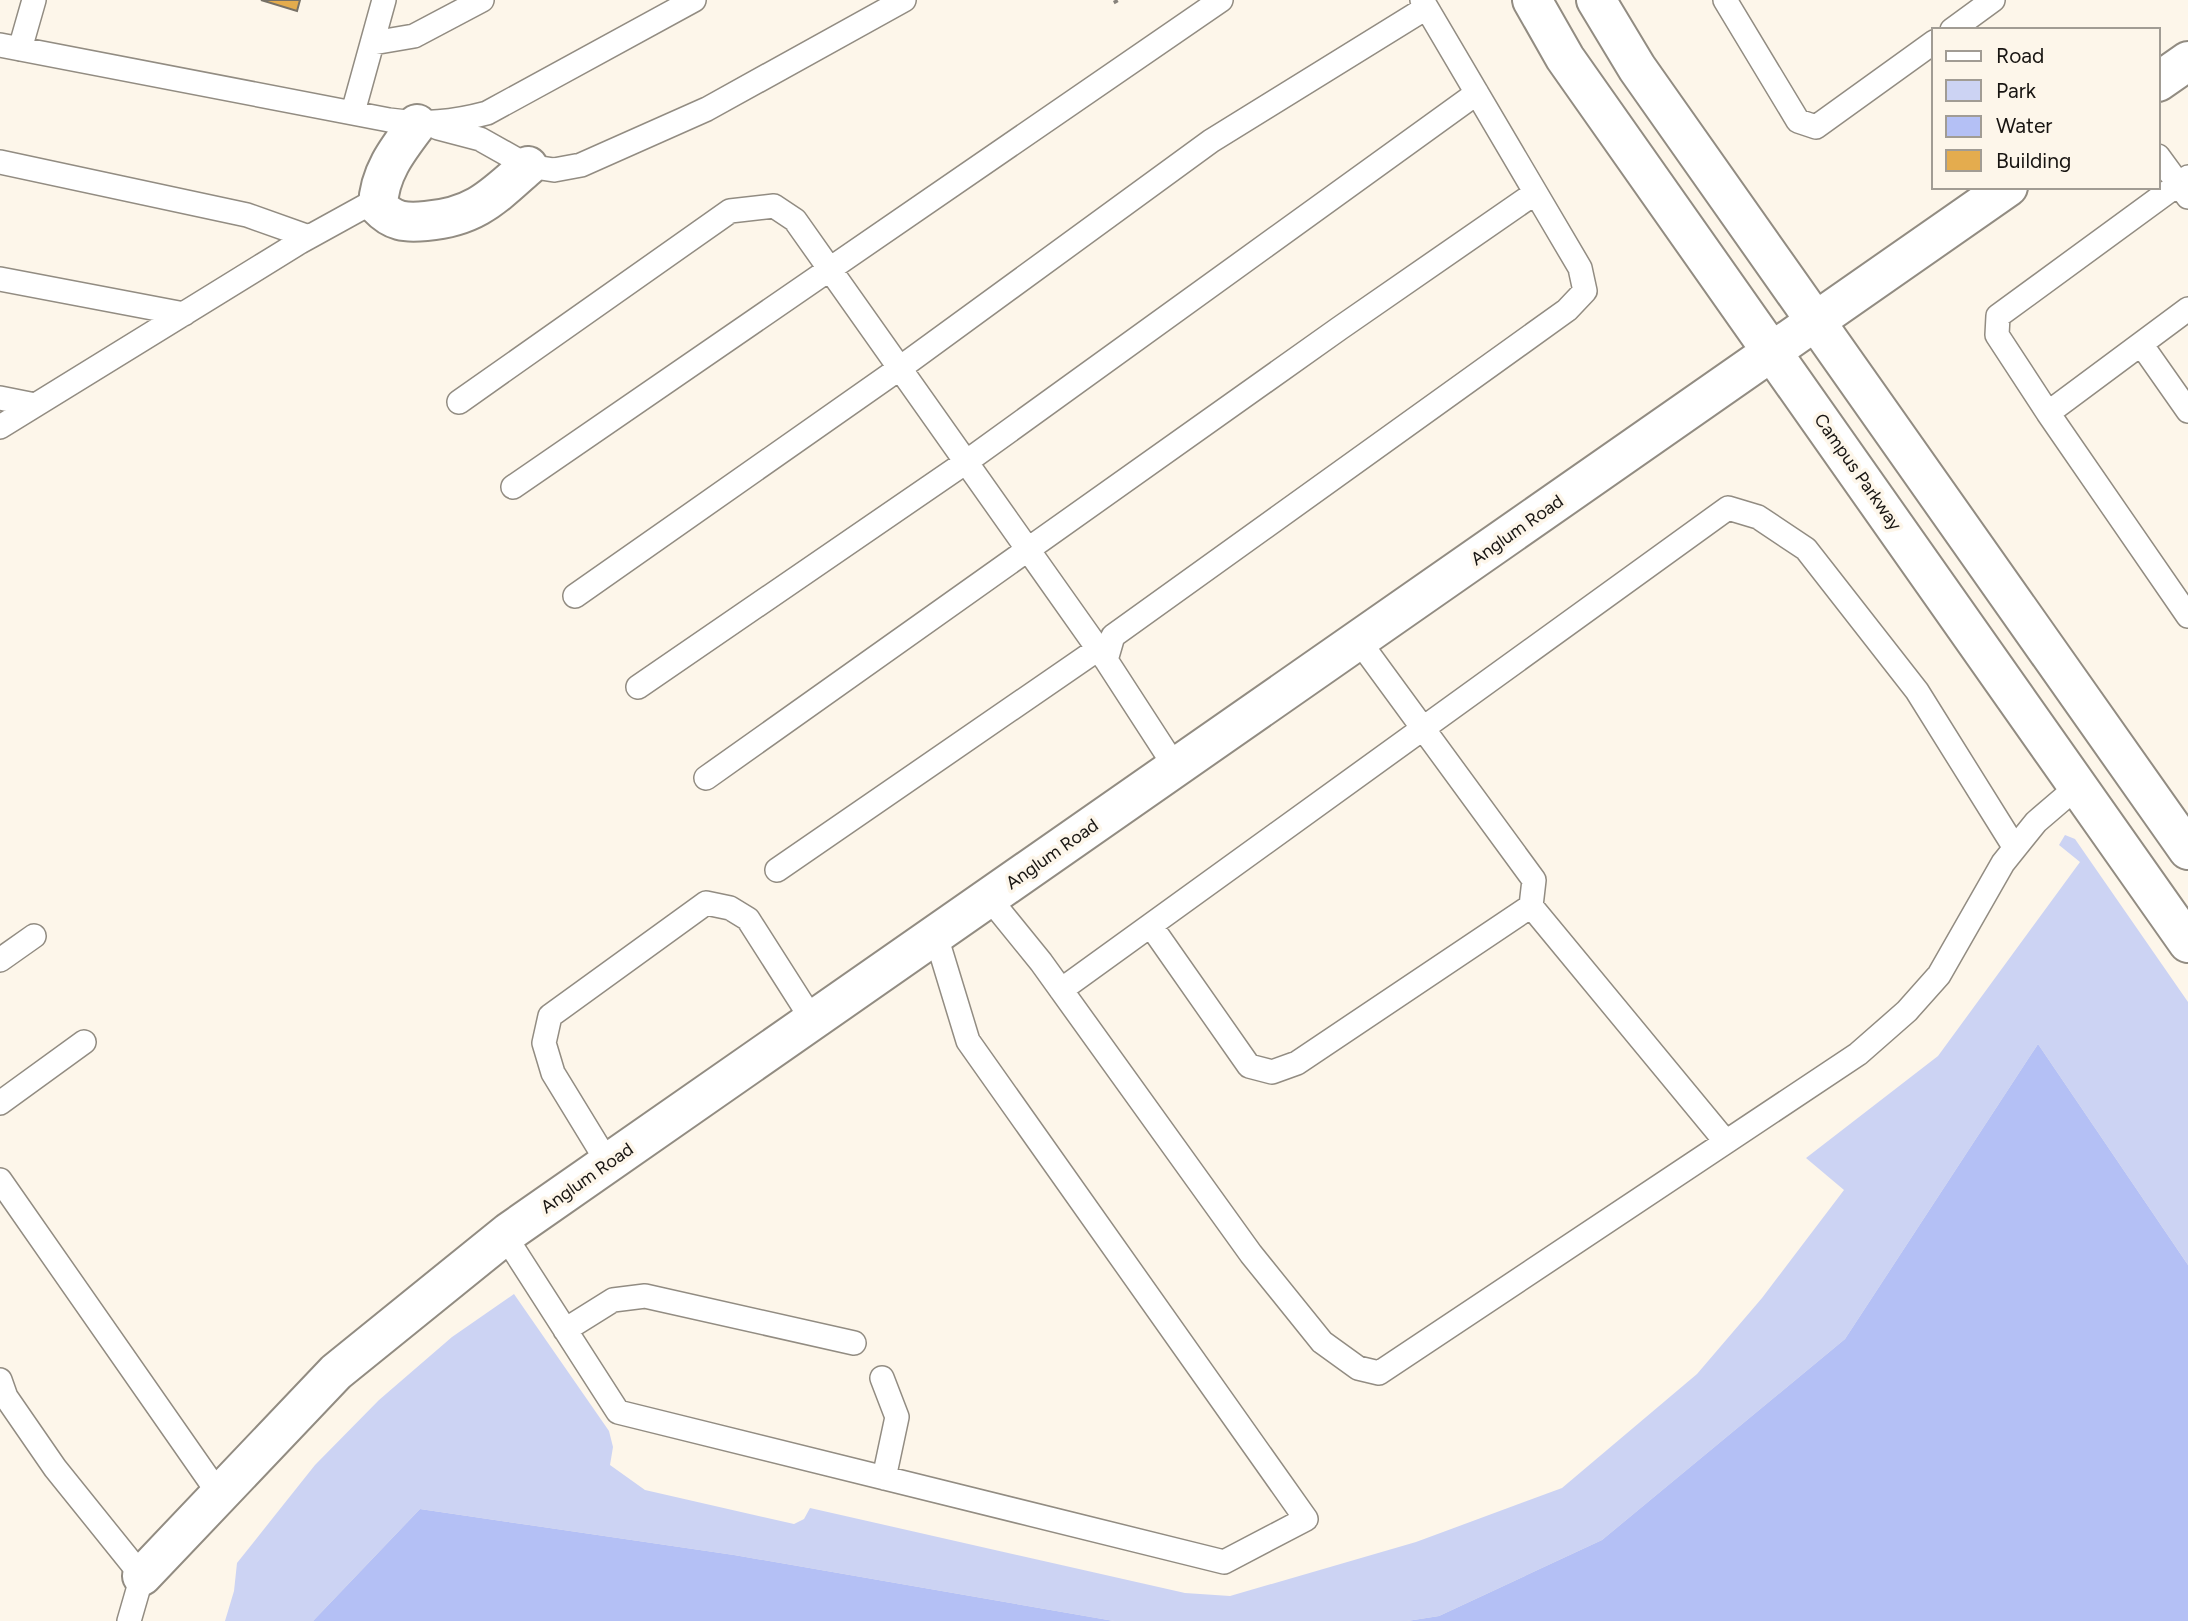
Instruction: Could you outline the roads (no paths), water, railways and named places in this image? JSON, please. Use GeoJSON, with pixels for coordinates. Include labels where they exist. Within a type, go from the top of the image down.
{"type":"FeatureCollection","features":[{"type":"Feature","properties":{"kind":"street","name":"Campus Parkway"},"geometry":{"type":"LineString","coordinates":[[1532,0],[1565,58],[2188,943]]}},
{"type":"Feature","properties":{"kind":"street"},"geometry":{"type":"LineString","coordinates":[[1596,0],[1637,68],[1818,321],[2188,850]]}},
{"type":"Feature","properties":{"kind":"street"},"geometry":{"type":"LineString","coordinates":[[2160,81],[2188,61]]}},
{"type":"Feature","properties":{"kind":"street"},"geometry":{"type":"LineString","coordinates":[[417,124],[391,159],[378,199],[378,206],[390,218],[408,223],[455,219],[487,202],[528,166]]}},
{"type":"Feature","properties":{"kind":"street","name":"Anglum Road"},"geometry":{"type":"LineString","coordinates":[[142,1576],[335,1372],[505,1236],[2005,189]]}},
{"type":"Feature","properties":{"kind":"lane"},"geometry":{"type":"LineString","coordinates":[[34,0],[10,47],[456,131],[481,139],[528,166],[554,170],[581,165],[707,109],[904,0]]}},
{"type":"Feature","properties":{"kind":"lane"},"geometry":{"type":"LineString","coordinates":[[353,112],[384,0]]}},
{"type":"Feature","properties":{"kind":"lane"},"geometry":{"type":"LineString","coordinates":[[373,43],[414,36],[482,0]]}},
{"type":"Feature","properties":{"kind":"lane"},"geometry":{"type":"LineString","coordinates":[[417,124],[450,122],[488,113],[694,0]]}},
{"type":"Feature","properties":{"kind":"lane"},"geometry":{"type":"LineString","coordinates":[[513,487],[1221,0]]}},
{"type":"Feature","properties":{"kind":"lane"},"geometry":{"type":"LineString","coordinates":[[1724,0],[1798,121],[1816,127],[1932,43]]}},
{"type":"Feature","properties":{"kind":"lane"},"geometry":{"type":"LineString","coordinates":[[1955,28],[1993,0]]}},
{"type":"Feature","properties":{"kind":"lane"},"geometry":{"type":"LineString","coordinates":[[575,596],[900,368],[1211,141],[1424,4],[1580,268],[1585,291],[1567,310],[1113,636],[1102,654],[777,870]]}},
{"type":"Feature","properties":{"kind":"lane"},"geometry":{"type":"LineString","coordinates":[[638,687],[966,462],[1476,93]]}},
{"type":"Feature","properties":{"kind":"lane"},"geometry":{"type":"LineString","coordinates":[[2160,158],[2185,186],[1998,316],[1997,335],[2188,616]]}},
{"type":"Feature","properties":{"kind":"lane"},"geometry":{"type":"LineString","coordinates":[[0,162],[247,215],[309,237]]}},
{"type":"Feature","properties":{"kind":"lane"},"geometry":{"type":"LineString","coordinates":[[706,778],[1535,193]]}},
{"type":"Feature","properties":{"kind":"lane"},"geometry":{"type":"LineString","coordinates":[[0,427],[309,237],[378,199]]}},
{"type":"Feature","properties":{"kind":"lane"},"geometry":{"type":"LineString","coordinates":[[460,402],[730,211],[774,206],[795,220],[1102,654],[1176,768]]}},
{"type":"Feature","properties":{"kind":"lane"},"geometry":{"type":"LineString","coordinates":[[0,279],[184,314]]}},
{"type":"Feature","properties":{"kind":"lane"},"geometry":{"type":"LineString","coordinates":[[2048,413],[2188,309]]}},
{"type":"Feature","properties":{"kind":"lane"},"geometry":{"type":"LineString","coordinates":[[2141,344],[2188,411]]}},
{"type":"Feature","properties":{"kind":"lane"},"geometry":{"type":"LineString","coordinates":[[0,398],[36,405]]}},
{"type":"Feature","properties":{"kind":"lane"},"geometry":{"type":"LineString","coordinates":[[1061,990],[1728,508],[1742,510],[1806,549],[1916,691],[2015,848]]}},
{"type":"Feature","properties":{"kind":"lane"},"geometry":{"type":"LineString","coordinates":[[1359,641],[1534,880],[1531,906],[1726,1142]]}},
{"type":"Feature","properties":{"kind":"lane"},"geometry":{"type":"LineString","coordinates":[[989,898],[1061,990],[1251,1254],[1322,1342],[1358,1368],[1379,1373],[1858,1054],[1907,1011],[1939,975],[2003,863],[2036,822],[2078,786]]}},
{"type":"Feature","properties":{"kind":"lane"},"geometry":{"type":"LineString","coordinates":[[608,1163],[553,1073],[544,1043],[550,1016],[706,904],[730,908],[748,919],[813,1021]]}},
{"type":"Feature","properties":{"kind":"lane"},"geometry":{"type":"LineString","coordinates":[[1151,926],[1249,1066],[1272,1073],[1297,1063],[1531,906]]}},
{"type":"Feature","properties":{"kind":"lane"},"geometry":{"type":"LineString","coordinates":[[0,960],[34,936]]}},
{"type":"Feature","properties":{"kind":"lane"},"geometry":{"type":"LineString","coordinates":[[505,1236],[618,1412],[1224,1562],[1306,1519],[968,1041],[936,936]]}},
{"type":"Feature","properties":{"kind":"lane"},"geometry":{"type":"LineString","coordinates":[[0,1103],[84,1042]]}},
{"type":"Feature","properties":{"kind":"lane"},"geometry":{"type":"LineString","coordinates":[[0,1180],[219,1494]]}},
{"type":"Feature","properties":{"kind":"lane"},"geometry":{"type":"LineString","coordinates":[[565,1330],[613,1300],[645,1296],[854,1343]]}},
{"type":"Feature","properties":{"kind":"lane"},"geometry":{"type":"LineString","coordinates":[[882,1378],[897,1417],[884,1478]]}},
{"type":"Feature","properties":{"kind":"lane"},"geometry":{"type":"LineString","coordinates":[[0,1380],[6,1397],[55,1468],[142,1576],[128,1621]]}},
{"type":"Feature","properties":{"kind":"water"},"geometry":{"type":"Polygon","coordinates":[[[2038,1044],[2188,1265],[2188,1621],[1407,1621],[1439,1616],[1602,1540],[1845,1339],[2038,1044]]]}},
{"type":"Feature","properties":{"kind":"water"},"geometry":{"type":"Polygon","coordinates":[[[420,1509],[734,1555],[1114,1621],[313,1621],[420,1509]]]}}]}
